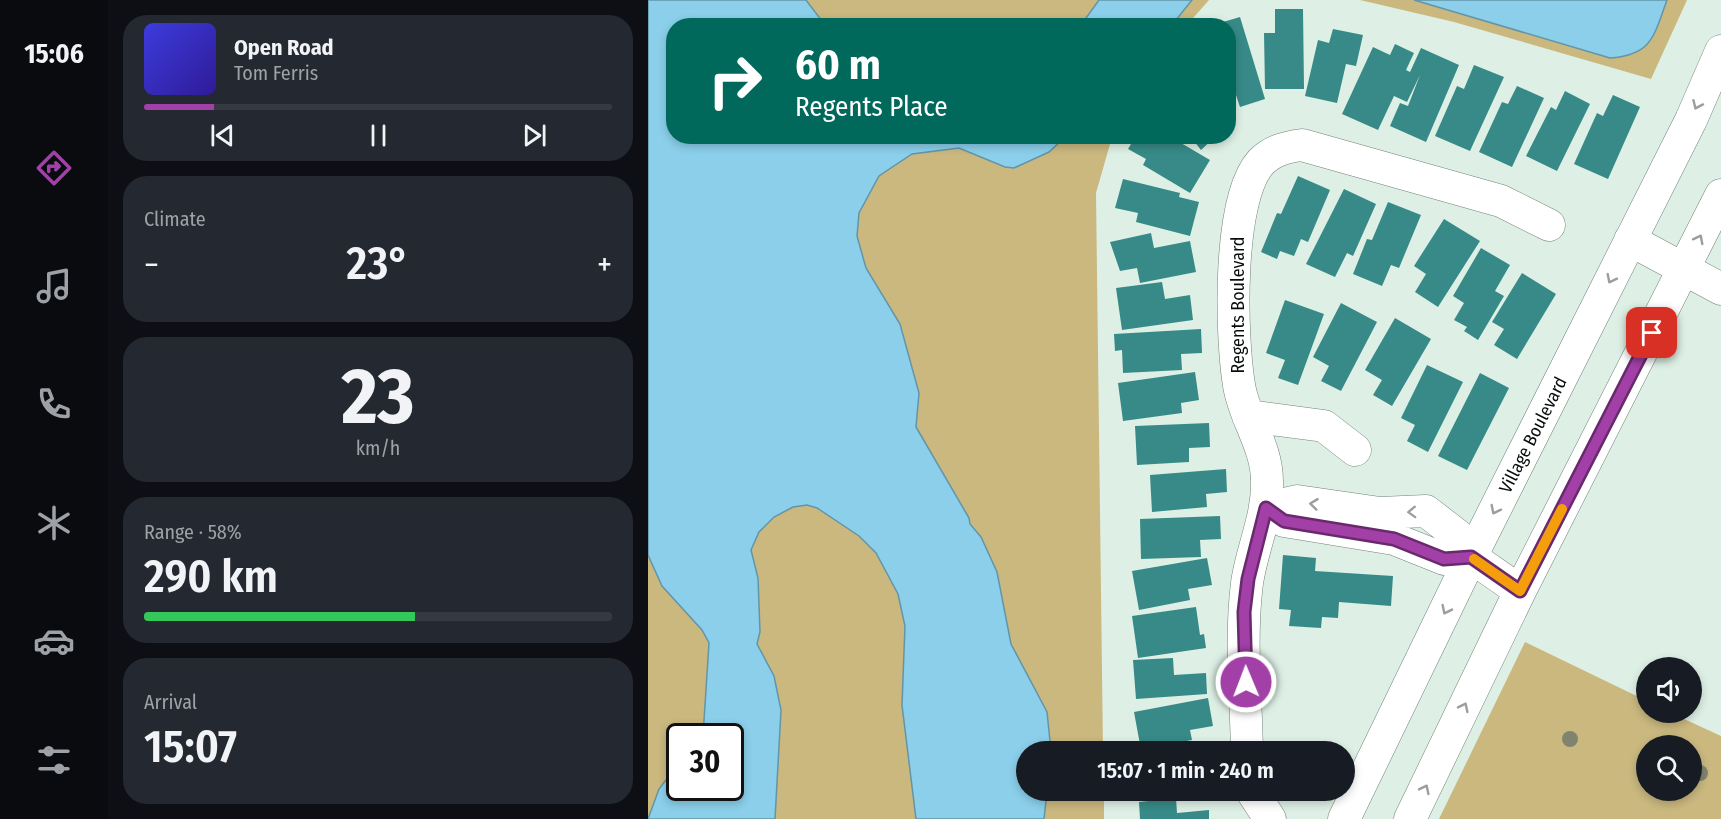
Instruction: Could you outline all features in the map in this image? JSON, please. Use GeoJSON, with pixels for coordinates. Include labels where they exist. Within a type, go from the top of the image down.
{"type":"FeatureCollection","features":[{"type":"Feature","properties":{"kind":"street","name":"Village Boulevard"},"geometry":{"type":"LineString","coordinates":[[1344,819],[1471,557],[1690,120],[1721,51]]}},
{"type":"Feature","properties":{"kind":"street","name":"Regents Boulevard"},"geometry":{"type":"LineString","coordinates":[[1248,741],[1244,612],[1248,579],[1266,508],[1265,463],[1248,416],[1237,369],[1234,270],[1236,237],[1253,175],[1260,163],[1272,153],[1287,147],[1302,145],[1501,201],[1550,225]]}},
{"type":"Feature","properties":{"kind":"street"},"geometry":{"type":"LineString","coordinates":[[1410,819],[1520,591],[1721,195]]}},
{"type":"Feature","properties":{"kind":"street"},"geometry":{"type":"LineString","coordinates":[[1630,240],[1721,289]]}},
{"type":"Feature","properties":{"kind":"street"},"geometry":{"type":"LineString","coordinates":[[1248,416],[1324,426],[1355,450]]}},
{"type":"Feature","properties":{"kind":"street"},"geometry":{"type":"LineString","coordinates":[[1266,508],[1284,521],[1394,539],[1444,559],[1471,557],[1520,591]]}},
{"type":"Feature","properties":{"kind":"street"},"geometry":{"type":"LineString","coordinates":[[1258,801],[1270,819]]}},
{"type":"Feature","properties":{"kind":"shaded area"},"geometry":{"type":"Polygon","coordinates":[[[648,0],[1209,0],[1193,18],[666,18],[666,144],[1110,144],[1096,193],[1103,741],[1016,741],[1016,801],[1104,801],[1104,819],[648,819],[648,0]]]}},
{"type":"Feature","properties":{"kind":"shaded area"},"geometry":{"type":"Polygon","coordinates":[[[1360,0],[1687,0],[1651,79],[1454,22],[1360,0]]]}},
{"type":"Feature","properties":{"kind":"shaded area"},"geometry":{"type":"Polygon","coordinates":[[[1525,642],[1636,696],[1636,723],[1693,723],[1721,736],[1721,819],[1439,819],[1525,642]]]}},
{"type":"Feature","properties":{"kind":"water"},"geometry":{"type":"Polygon","coordinates":[[[648,0],[806,0],[820,18],[666,18],[666,144],[1058,144],[1049,152],[1014,168],[1005,167],[959,148],[912,154],[879,176],[859,213],[857,236],[866,268],[900,324],[919,393],[916,427],[969,518],[970,524],[981,537],[997,572],[1011,644],[1047,712],[1050,741],[1016,741],[1016,801],[1046,801],[1044,819],[916,819],[902,705],[905,626],[898,594],[876,553],[859,536],[817,508],[807,505],[793,507],[774,517],[759,532],[751,550],[758,578],[760,632],[757,644],[774,676],[781,710],[775,819],[648,819],[659,789],[666,780],[666,801],[744,801],[744,723],[704,723],[709,643],[702,630],[662,586],[648,555],[648,0]]]}},
{"type":"Feature","properties":{"kind":"water"},"geometry":{"type":"Polygon","coordinates":[[[1099,0],[1192,0],[1178,18],[1086,18],[1099,0]]]}},
{"type":"Feature","properties":{"kind":"water"},"geometry":{"type":"Polygon","coordinates":[[[1414,0],[1667,0],[1659,24],[1643,48],[1635,53],[1610,58],[1414,0]]]}},
{"type":"Feature","properties":{"kind":"building"},"geometry":{"type":"Polygon","coordinates":[[[1275,9],[1303,9],[1304,89],[1265,89],[1264,33],[1275,33],[1275,9]]]}},
{"type":"Feature","properties":{"kind":"building"},"geometry":{"type":"Polygon","coordinates":[[[1240,17],[1265,99],[1240,107],[1236,95],[1236,18],[1240,17]]]}},
{"type":"Feature","properties":{"kind":"building"},"geometry":{"type":"Polygon","coordinates":[[[1333,29],[1363,35],[1356,66],[1346,64],[1337,103],[1305,96],[1318,40],[1329,43],[1333,29]]]}},
{"type":"Feature","properties":{"kind":"building"},"geometry":{"type":"Polygon","coordinates":[[[1395,44],[1414,53],[1406,70],[1410,72],[1421,48],[1459,65],[1426,142],[1390,126],[1400,103],[1408,106],[1420,75],[1407,102],[1394,96],[1378,130],[1342,114],[1373,47],[1390,55],[1395,44]]]}},
{"type":"Feature","properties":{"kind":"building"},"geometry":{"type":"Polygon","coordinates":[[[1474,65],[1504,77],[1470,151],[1435,136],[1457,86],[1464,89],[1474,65]]]}},
{"type":"Feature","properties":{"kind":"building"},"geometry":{"type":"Polygon","coordinates":[[[1517,86],[1544,98],[1512,167],[1479,152],[1502,102],[1508,104],[1517,86]]]}},
{"type":"Feature","properties":{"kind":"building"},"geometry":{"type":"Polygon","coordinates":[[[1565,91],[1590,104],[1557,171],[1526,156],[1551,107],[1556,110],[1565,91]]]}},
{"type":"Feature","properties":{"kind":"building"},"geometry":{"type":"Polygon","coordinates":[[[1613,95],[1640,107],[1608,179],[1574,164],[1597,113],[1603,116],[1613,95]]]}},
{"type":"Feature","properties":{"kind":"building"},"geometry":{"type":"Polygon","coordinates":[[[1131,144],[1183,144],[1210,160],[1190,193],[1143,165],[1146,159],[1128,149],[1131,144]]]}},
{"type":"Feature","properties":{"kind":"building"},"geometry":{"type":"Polygon","coordinates":[[[1196,144],[1207,144],[1201,150],[1196,144]]]}},
{"type":"Feature","properties":{"kind":"building"},"geometry":{"type":"Polygon","coordinates":[[[1298,176],[1330,190],[1308,242],[1301,239],[1294,256],[1280,251],[1277,259],[1261,252],[1277,213],[1281,214],[1298,176]]]}},
{"type":"Feature","properties":{"kind":"building"},"geometry":{"type":"Polygon","coordinates":[[[1123,179],[1180,193],[1179,197],[1199,202],[1190,236],[1136,222],[1138,213],[1115,208],[1123,179]]]}},
{"type":"Feature","properties":{"kind":"building"},"geometry":{"type":"Polygon","coordinates":[[[1344,189],[1376,204],[1353,256],[1347,253],[1335,277],[1306,264],[1344,189]]]}},
{"type":"Feature","properties":{"kind":"building"},"geometry":{"type":"Polygon","coordinates":[[[1388,202],[1421,215],[1399,268],[1391,265],[1382,286],[1353,274],[1367,239],[1372,240],[1388,202]]]}},
{"type":"Feature","properties":{"kind":"building"},"geometry":{"type":"Polygon","coordinates":[[[1444,219],[1480,241],[1438,307],[1415,292],[1426,274],[1414,266],[1444,219]]]}},
{"type":"Feature","properties":{"kind":"building"},"geometry":{"type":"Polygon","coordinates":[[[1151,233],[1154,248],[1190,241],[1196,272],[1140,283],[1137,268],[1120,271],[1110,242],[1151,233]]]}},
{"type":"Feature","properties":{"kind":"building"},"geometry":{"type":"Polygon","coordinates":[[[1481,248],[1510,265],[1495,291],[1504,296],[1478,340],[1464,331],[1467,327],[1454,320],[1464,303],[1453,296],[1481,248]]]}},
{"type":"Feature","properties":{"kind":"building"},"geometry":{"type":"Polygon","coordinates":[[[1522,273],[1556,294],[1517,359],[1494,345],[1504,329],[1492,322],[1522,273]]]}},
{"type":"Feature","properties":{"kind":"building"},"geometry":{"type":"Polygon","coordinates":[[[1162,282],[1165,299],[1190,295],[1193,320],[1122,330],[1116,288],[1162,282]]]}},
{"type":"Feature","properties":{"kind":"building"},"geometry":{"type":"Polygon","coordinates":[[[1285,300],[1324,314],[1298,385],[1278,378],[1285,360],[1266,353],[1285,300]]]}},
{"type":"Feature","properties":{"kind":"building"},"geometry":{"type":"Polygon","coordinates":[[[1341,303],[1377,322],[1341,391],[1321,381],[1329,366],[1313,357],[1341,303]]]}},
{"type":"Feature","properties":{"kind":"building"},"geometry":{"type":"Polygon","coordinates":[[[1395,318],[1431,339],[1392,406],[1373,395],[1382,380],[1365,370],[1395,318]]]}},
{"type":"Feature","properties":{"kind":"building"},"geometry":{"type":"Polygon","coordinates":[[[1201,329],[1202,353],[1181,354],[1182,370],[1123,373],[1122,350],[1115,351],[1114,334],[1201,329]]]}},
{"type":"Feature","properties":{"kind":"building"},"geometry":{"type":"Polygon","coordinates":[[[1427,365],[1463,382],[1428,452],[1407,441],[1415,425],[1401,418],[1427,365]]]}},
{"type":"Feature","properties":{"kind":"building"},"geometry":{"type":"Polygon","coordinates":[[[1195,372],[1199,400],[1181,403],[1182,413],[1123,421],[1118,383],[1195,372]]]}},
{"type":"Feature","properties":{"kind":"building"},"geometry":{"type":"Polygon","coordinates":[[[1480,373],[1509,388],[1467,470],[1438,456],[1480,373]]]}},
{"type":"Feature","properties":{"kind":"building"},"geometry":{"type":"Polygon","coordinates":[[[1209,423],[1210,447],[1189,448],[1189,462],[1137,465],[1135,426],[1209,423]]]}},
{"type":"Feature","properties":{"kind":"building"},"geometry":{"type":"Polygon","coordinates":[[[1226,469],[1227,492],[1206,494],[1207,507],[1152,512],[1150,475],[1226,469]]]}},
{"type":"Feature","properties":{"kind":"building"},"geometry":{"type":"Polygon","coordinates":[[[1220,516],[1221,539],[1200,540],[1201,557],[1141,559],[1140,519],[1220,516]]]}},
{"type":"Feature","properties":{"kind":"building"},"geometry":{"type":"Polygon","coordinates":[[[1283,555],[1316,558],[1315,571],[1393,576],[1391,606],[1339,602],[1338,618],[1322,617],[1321,628],[1289,626],[1291,610],[1279,609],[1283,555]]]}},
{"type":"Feature","properties":{"kind":"building"},"geometry":{"type":"Polygon","coordinates":[[[1207,558],[1212,585],[1188,589],[1190,600],[1139,610],[1132,571],[1207,558]]]}},
{"type":"Feature","properties":{"kind":"building"},"geometry":{"type":"Polygon","coordinates":[[[1196,607],[1200,635],[1204,634],[1206,648],[1138,658],[1132,616],[1196,607]]]}},
{"type":"Feature","properties":{"kind":"building"},"geometry":{"type":"Polygon","coordinates":[[[1173,658],[1174,675],[1206,673],[1207,694],[1136,699],[1133,660],[1173,658]]]}},
{"type":"Feature","properties":{"kind":"building"},"geometry":{"type":"Polygon","coordinates":[[[1208,698],[1213,726],[1190,730],[1192,740],[1139,741],[1134,712],[1208,698]]]}},
{"type":"Feature","properties":{"kind":"building"},"geometry":{"type":"Polygon","coordinates":[[[1176,801],[1177,813],[1209,810],[1209,819],[1140,819],[1139,802],[1176,801]]]}},
{"type":"Feature","properties":{"kind":"slow traffic"},"geometry":{"type":"LineString","coordinates":[[1474,559],[1520,591],[1562,509]]}},
{"type":"Feature","properties":{"kind":"route"},"geometry":{"type":"LineString","coordinates":[[1246,682],[1244,612],[1248,579],[1266,508],[1284,521],[1394,539],[1444,559],[1471,557],[1520,591],[1652,333]]}}]}
